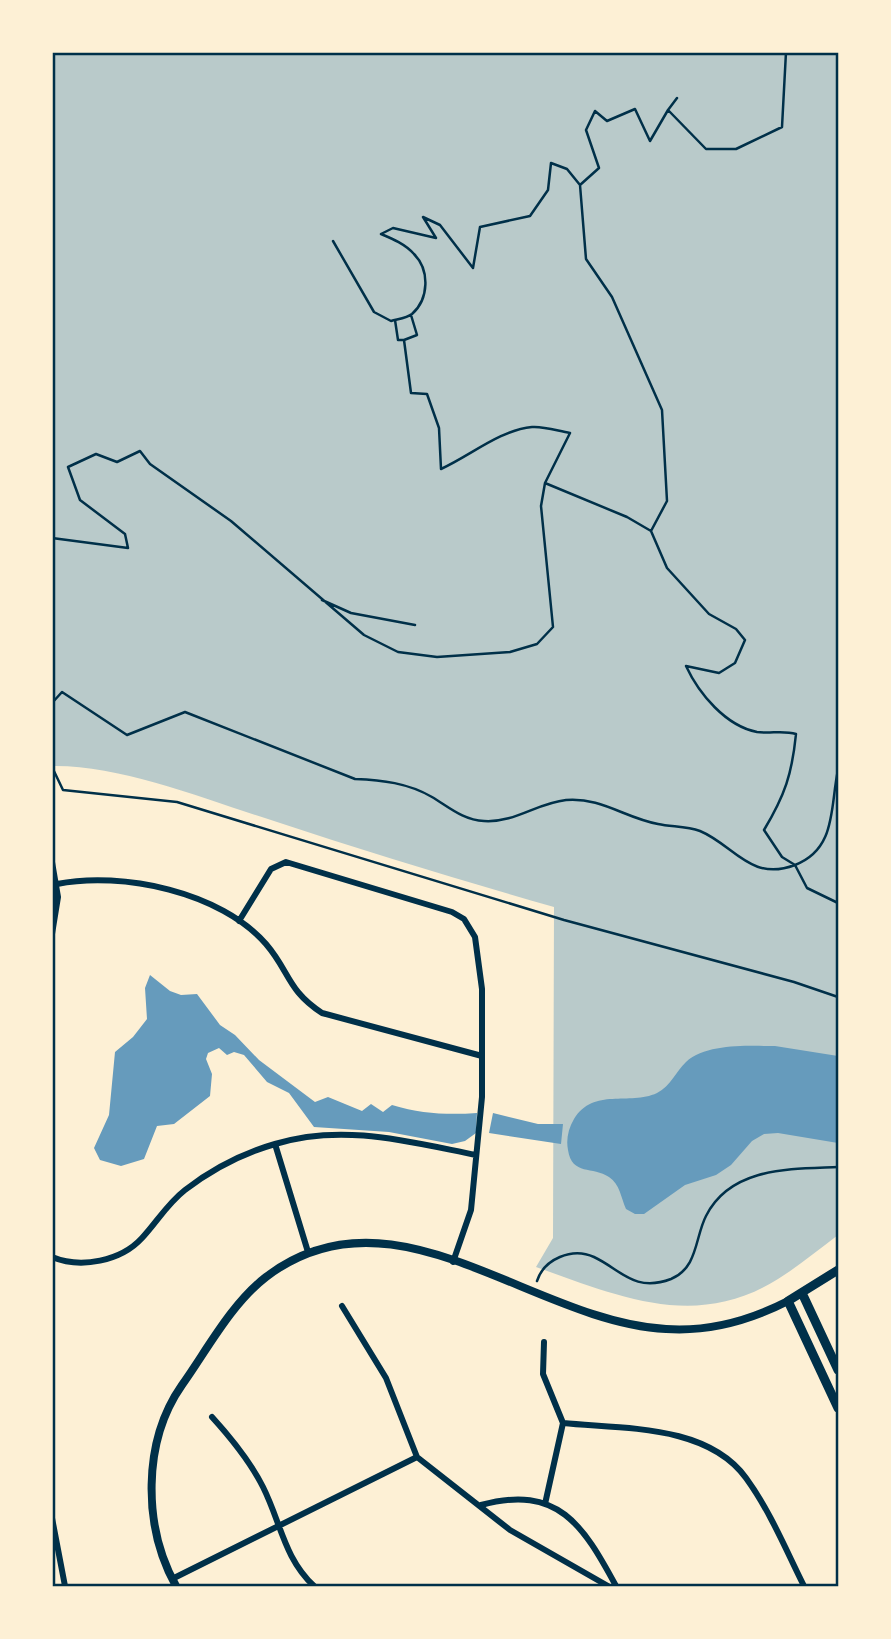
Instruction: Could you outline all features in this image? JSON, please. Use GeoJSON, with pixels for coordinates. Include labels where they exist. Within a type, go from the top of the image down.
{"type":"FeatureCollection","features":[{"type":"Feature","properties":{"kind":"main road"},"geometry":{"type":"LineString","coordinates":[[838,1270],[788,1301],[838,1408]]}},
{"type":"Feature","properties":{"kind":"main road"},"geometry":{"type":"LineString","coordinates":[[802,1293],[838,1370]]}},
{"type":"Feature","properties":{"kind":"street"},"geometry":{"type":"LineString","coordinates":[[52,862],[57,884],[52,934]]}},
{"type":"Feature","properties":{"kind":"street"},"geometry":{"type":"LineString","coordinates":[[239,921],[271,869],[286,862],[458,915],[469,924],[475,936],[482,989],[482,1056],[471,1210],[453,1262]]}},
{"type":"Feature","properties":{"kind":"street"},"geometry":{"type":"LineString","coordinates":[[57,884],[99,879],[145,884],[202,902],[239,921],[267,946],[291,986],[305,1002],[322,1013],[482,1056]]}},
{"type":"Feature","properties":{"kind":"street"},"geometry":{"type":"LineString","coordinates":[[52,1257],[80,1262],[102,1260],[124,1252],[142,1239],[161,1212],[186,1190],[233,1161],[275,1144],[310,1136],[370,1135],[476,1155]]}},
{"type":"Feature","properties":{"kind":"street"},"geometry":{"type":"LineString","coordinates":[[275,1144],[308,1252]]}},
{"type":"Feature","properties":{"kind":"street"},"geometry":{"type":"LineString","coordinates":[[417,1457],[279,1526],[174,1583],[162,1554],[152,1502],[156,1449],[167,1411],[172,1399],[244,1297],[263,1279],[308,1252],[361,1241],[388,1242],[414,1248],[613,1319],[664,1329],[715,1327],[765,1312],[788,1301]]}},
{"type":"Feature","properties":{"kind":"street"},"geometry":{"type":"LineString","coordinates":[[342,1306],[386,1378],[417,1457],[527,1541],[608,1587]]}},
{"type":"Feature","properties":{"kind":"street"},"geometry":{"type":"LineString","coordinates":[[544,1342],[543,1374],[562,1423],[545,1504]]}},
{"type":"Feature","properties":{"kind":"street"},"geometry":{"type":"LineString","coordinates":[[212,1418],[253,1468],[279,1526],[286,1551],[300,1573],[314,1587]]}},
{"type":"Feature","properties":{"kind":"street"},"geometry":{"type":"LineString","coordinates":[[562,1423],[670,1435],[698,1442],[724,1455],[744,1476],[760,1500],[804,1587]]}},
{"type":"Feature","properties":{"kind":"street"},"geometry":{"type":"LineString","coordinates":[[52,1467],[52,1485]]}},
{"type":"Feature","properties":{"kind":"street"},"geometry":{"type":"LineString","coordinates":[[481,1505],[506,1498],[533,1499],[558,1509],[579,1525],[616,1587]]}},
{"type":"Feature","properties":{"kind":"street"},"geometry":{"type":"LineString","coordinates":[[52,1518],[65,1587]]}},
{"type":"Feature","properties":{"kind":"path"},"geometry":{"type":"LineString","coordinates":[[668,110],[706,149],[736,149],[782,127],[786,52]]}},
{"type":"Feature","properties":{"kind":"path"},"geometry":{"type":"LineString","coordinates":[[580,184],[599,168],[586,130],[595,111],[607,121],[635,109],[650,141],[677,98]]}},
{"type":"Feature","properties":{"kind":"path"},"geometry":{"type":"LineString","coordinates":[[333,241],[374,312],[395,320],[411,315],[423,299],[426,286],[417,256],[401,243],[381,234],[393,228],[436,238],[423,217],[440,225],[473,268],[480,227],[530,216],[548,190],[551,163],[567,169],[580,184],[586,259],[612,297],[662,410],[667,501],[651,531]]}},
{"type":"Feature","properties":{"kind":"path"},"geometry":{"type":"LineString","coordinates":[[395,320],[398,340],[404,340],[417,335],[411,315]]}},
{"type":"Feature","properties":{"kind":"path"},"geometry":{"type":"LineString","coordinates":[[52,538],[128,548],[125,534],[80,500],[68,467],[96,454],[117,462],[140,451],[150,464],[231,521],[316,597],[364,635],[398,652],[437,657],[473,656],[510,652],[537,644],[553,627],[541,506],[544,483],[570,433],[534,426],[519,430],[496,437],[472,455],[441,469],[439,428],[427,394],[411,393],[404,340]]}},
{"type":"Feature","properties":{"kind":"path"},"geometry":{"type":"LineString","coordinates":[[544,483],[627,517],[651,531],[667,568],[709,614],[737,629],[745,640],[735,663],[719,673],[686,666],[694,683],[733,723],[758,732],[796,734],[793,770],[784,796],[764,830],[782,857],[795,865],[807,888],[838,904]]}},
{"type":"Feature","properties":{"kind":"path"},"geometry":{"type":"LineString","coordinates":[[316,597],[351,613],[415,625]]}},
{"type":"Feature","properties":{"kind":"path"},"geometry":{"type":"LineString","coordinates":[[52,703],[62,692],[127,735],[185,712],[355,779],[381,780],[407,786],[431,797],[453,813],[482,821],[513,819],[564,800],[588,800],[612,805],[634,817],[657,824],[699,831],[748,864],[772,869],[795,865],[815,852],[829,833],[838,770]]}},
{"type":"Feature","properties":{"kind":"path"},"geometry":{"type":"LineString","coordinates":[[52,767],[63,790],[177,802],[564,920],[794,982],[838,997]]}},
{"type":"Feature","properties":{"kind":"path"},"geometry":{"type":"LineString","coordinates":[[534,1291],[539,1276],[549,1263],[563,1255],[579,1253],[595,1257],[628,1278],[642,1282],[672,1278],[688,1265],[706,1216],[719,1197],[756,1176],[775,1170],[838,1167]]}},
{"type":"Feature","properties":{"kind":"shaded area"},"geometry":{"type":"Polygon","coordinates":[[[52,53],[838,53],[838,1235],[778,1279],[747,1295],[717,1303],[687,1306],[627,1297],[536,1267],[553,1238],[554,907],[379,855],[164,785],[107,771],[53,766],[52,53]]]}},
{"type":"Feature","properties":{"kind":"water"},"geometry":{"type":"Polygon","coordinates":[[[150,975],[170,991],[181,995],[197,994],[220,1025],[235,1035],[259,1060],[315,1102],[328,1097],[362,1111],[371,1104],[383,1112],[392,1105],[435,1113],[477,1113],[476,1133],[465,1141],[452,1144],[389,1132],[314,1127],[289,1093],[267,1082],[244,1055],[234,1052],[227,1055],[219,1048],[208,1053],[206,1059],[212,1074],[210,1096],[174,1124],[157,1126],[144,1159],[121,1166],[100,1160],[94,1148],[109,1115],[115,1052],[133,1037],[147,1019],[145,988],[150,975]]]}},
{"type":"Feature","properties":{"kind":"water"},"geometry":{"type":"Polygon","coordinates":[[[741,1046],[775,1046],[838,1056],[838,1143],[778,1133],[764,1134],[752,1141],[731,1165],[716,1175],[685,1185],[644,1214],[635,1214],[626,1209],[613,1180],[579,1167],[570,1158],[567,1142],[570,1127],[582,1109],[591,1103],[646,1097],[657,1093],[686,1062],[705,1051],[741,1046]]]}},
{"type":"Feature","properties":{"kind":"water"},"geometry":{"type":"Polygon","coordinates":[[[493,1113],[538,1124],[563,1124],[561,1144],[489,1133],[493,1113]]]}}]}
